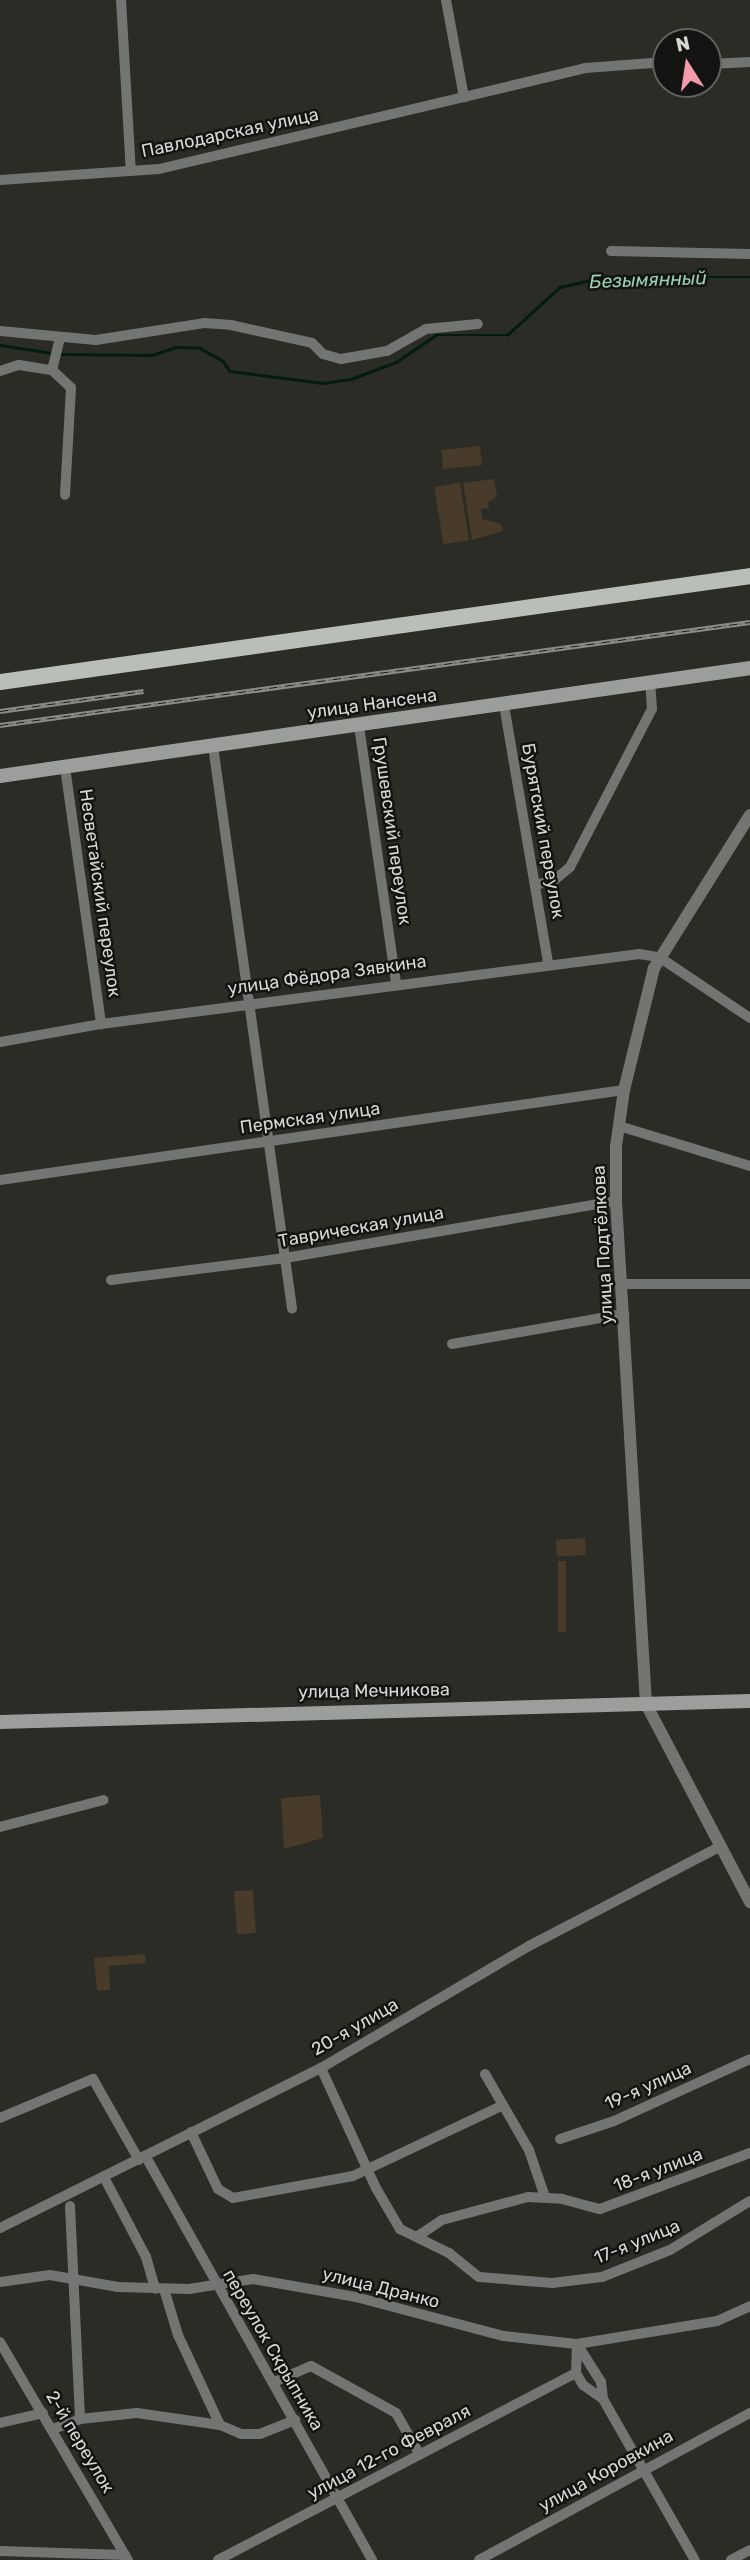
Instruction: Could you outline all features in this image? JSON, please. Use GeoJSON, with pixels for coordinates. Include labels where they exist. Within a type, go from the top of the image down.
{"type":"FeatureCollection","features":[{"type":"Feature","properties":{"kind":"main road"},"geometry":{"type":"LineString","coordinates":[[0,682],[750,576]]}},
{"type":"Feature","properties":{"kind":"main road","name":"улица Нансена"},"geometry":{"type":"LineString","coordinates":[[0,776],[504,705],[750,667]]}},
{"type":"Feature","properties":{"kind":"main road","name":"улица Мечникова"},"geometry":{"type":"LineString","coordinates":[[0,1722],[750,1701]]}},
{"type":"Feature","properties":{"kind":"street"},"geometry":{"type":"LineString","coordinates":[[121,0],[131,171]]}},
{"type":"Feature","properties":{"kind":"street"},"geometry":{"type":"LineString","coordinates":[[446,0],[464,97]]}},
{"type":"Feature","properties":{"kind":"street"},"geometry":{"type":"LineString","coordinates":[[722,63],[750,62]]}},
{"type":"Feature","properties":{"kind":"street","name":"Павлодарская улица"},"geometry":{"type":"LineString","coordinates":[[0,180],[159,169],[585,68],[652,63]]}},
{"type":"Feature","properties":{"kind":"street"},"geometry":{"type":"LineString","coordinates":[[611,251],[750,254]]}},
{"type":"Feature","properties":{"kind":"street"},"geometry":{"type":"LineString","coordinates":[[0,331],[60,340],[96,340],[204,323],[231,325],[312,343],[323,354],[341,359],[387,351],[426,329],[478,324]]}},
{"type":"Feature","properties":{"kind":"street"},"geometry":{"type":"LineString","coordinates":[[53,366],[60,340]]}},
{"type":"Feature","properties":{"kind":"street"},"geometry":{"type":"LineString","coordinates":[[0,371],[19,365],[53,366],[71,388],[65,495]]}},
{"type":"Feature","properties":{"kind":"street"},"geometry":{"type":"LineString","coordinates":[[535,885],[553,881],[570,867],[652,709],[650,682]]}},
{"type":"Feature","properties":{"kind":"street","name":"Бурятский переулок"},"geometry":{"type":"LineString","coordinates":[[504,705],[548,963]]}},
{"type":"Feature","properties":{"kind":"street","name":"Грушевский переулок"},"geometry":{"type":"LineString","coordinates":[[359,726],[396,983]]}},
{"type":"Feature","properties":{"kind":"street"},"geometry":{"type":"LineString","coordinates":[[213,746],[292,1308]]}},
{"type":"Feature","properties":{"kind":"street","name":"Несветайский переулок"},"geometry":{"type":"LineString","coordinates":[[65,767],[101,1024]]}},
{"type":"Feature","properties":{"kind":"street","name":"улица Подтёлкова"},"geometry":{"type":"LineString","coordinates":[[646,1704],[616,1201],[619,1125],[624,1090],[659,957],[750,815]]}},
{"type":"Feature","properties":{"kind":"street","name":"улица Фёдора Зявкина"},"geometry":{"type":"LineString","coordinates":[[0,1042],[101,1024],[548,963],[639,954],[659,957]]}},
{"type":"Feature","properties":{"kind":"street"},"geometry":{"type":"LineString","coordinates":[[659,957],[750,1018]]}},
{"type":"Feature","properties":{"kind":"street","name":"Пермская улица"},"geometry":{"type":"LineString","coordinates":[[0,1180],[624,1090]]}},
{"type":"Feature","properties":{"kind":"street"},"geometry":{"type":"LineString","coordinates":[[619,1125],[750,1166]]}},
{"type":"Feature","properties":{"kind":"street","name":"Таврическая улица"},"geometry":{"type":"LineString","coordinates":[[111,1280],[285,1258],[616,1201]]}},
{"type":"Feature","properties":{"kind":"street"},"geometry":{"type":"LineString","coordinates":[[622,1284],[750,1284]]}},
{"type":"Feature","properties":{"kind":"street"},"geometry":{"type":"LineString","coordinates":[[452,1344],[624,1314]]}},
{"type":"Feature","properties":{"kind":"street"},"geometry":{"type":"LineString","coordinates":[[646,1704],[750,1902]]}},
{"type":"Feature","properties":{"kind":"street"},"geometry":{"type":"LineString","coordinates":[[0,1827],[104,1800]]}},
{"type":"Feature","properties":{"kind":"street","name":"20-я улица"},"geometry":{"type":"LineString","coordinates":[[0,2228],[105,2179],[191,2132],[321,2068],[529,1946],[721,1846]]}},
{"type":"Feature","properties":{"kind":"street","name":"19-я улица"},"geometry":{"type":"LineString","coordinates":[[560,2139],[614,2122],[750,2059]]}},
{"type":"Feature","properties":{"kind":"street","name":"17-я улица"},"geometry":{"type":"LineString","coordinates":[[321,2068],[400,2229],[449,2253],[479,2277],[581,2281],[618,2273],[670,2250],[750,2201]]}},
{"type":"Feature","properties":{"kind":"street"},"geometry":{"type":"LineString","coordinates":[[485,2074],[501,2106],[529,2150],[545,2197]]}},
{"type":"Feature","properties":{"kind":"street","name":"переулок Скрыпника"},"geometry":{"type":"LineString","coordinates":[[0,2118],[93,2079],[274,2382],[372,2560]]}},
{"type":"Feature","properties":{"kind":"street"},"geometry":{"type":"LineString","coordinates":[[191,2132],[218,2189],[233,2198],[338,2180],[369,2169],[501,2106]]}},
{"type":"Feature","properties":{"kind":"street","name":"18-я улица"},"geometry":{"type":"LineString","coordinates":[[418,2236],[442,2220],[545,2197],[600,2209],[750,2153]]}},
{"type":"Feature","properties":{"kind":"street"},"geometry":{"type":"LineString","coordinates":[[105,2179],[146,2257],[178,2335],[220,2425]]}},
{"type":"Feature","properties":{"kind":"street"},"geometry":{"type":"LineString","coordinates":[[70,2206],[75,2247],[72,2277],[80,2419]]}},
{"type":"Feature","properties":{"kind":"street","name":"улица Дранко"},"geometry":{"type":"LineString","coordinates":[[0,2282],[23,2276],[72,2277],[160,2289],[253,2279],[303,2287],[504,2336],[577,2344],[717,2321],[750,2306]]}},
{"type":"Feature","properties":{"kind":"street","name":"2-й переулок"},"geometry":{"type":"LineString","coordinates":[[0,2342],[54,2429],[126,2557]]}},
{"type":"Feature","properties":{"kind":"street"},"geometry":{"type":"LineString","coordinates":[[577,2344],[576,2373],[583,2385],[603,2399]]}},
{"type":"Feature","properties":{"kind":"street"},"geometry":{"type":"LineString","coordinates":[[577,2344],[601,2382],[603,2399],[695,2560]]}},
{"type":"Feature","properties":{"kind":"street"},"geometry":{"type":"LineString","coordinates":[[274,2382],[311,2365],[396,2413],[420,2455]]}},
{"type":"Feature","properties":{"kind":"street","name":"улица 12-го Февраля"},"geometry":{"type":"LineString","coordinates":[[218,2560],[576,2373]]}},
{"type":"Feature","properties":{"kind":"street"},"geometry":{"type":"LineString","coordinates":[[0,2423],[43,2413]]}},
{"type":"Feature","properties":{"kind":"street"},"geometry":{"type":"LineString","coordinates":[[54,2429],[80,2419],[137,2413],[220,2425],[241,2434],[260,2434],[295,2420]]}},
{"type":"Feature","properties":{"kind":"street","name":"улица Коровкина"},"geometry":{"type":"LineString","coordinates":[[480,2560],[750,2413]]}},
{"type":"Feature","properties":{"kind":"street"},"geometry":{"type":"LineString","coordinates":[[731,2560],[750,2550]]}},
{"type":"Feature","properties":{"kind":"street"},"geometry":{"type":"LineString","coordinates":[[0,2551],[22,2556],[126,2557]]}},
{"type":"Feature","properties":{"kind":"shaded area"},"geometry":{"type":"Polygon","coordinates":[[[480,446],[482,465],[443,469],[441,450],[480,446]]]}},
{"type":"Feature","properties":{"kind":"shaded area"},"geometry":{"type":"Polygon","coordinates":[[[494,479],[497,496],[488,502],[489,508],[481,509],[482,519],[501,524],[503,531],[472,540],[463,483],[494,479]]]}},
{"type":"Feature","properties":{"kind":"shaded area"},"geometry":{"type":"Polygon","coordinates":[[[460,483],[469,540],[443,544],[434,487],[460,483]]]}},
{"type":"Feature","properties":{"kind":"shaded area"},"geometry":{"type":"Polygon","coordinates":[[[585,1538],[586,1555],[557,1556],[556,1540],[585,1538]]]}},
{"type":"Feature","properties":{"kind":"shaded area"},"geometry":{"type":"Polygon","coordinates":[[[558,1561],[566,1561],[566,1632],[558,1632],[558,1561]]]}},
{"type":"Feature","properties":{"kind":"shaded area"},"geometry":{"type":"Polygon","coordinates":[[[320,1795],[323,1838],[284,1849],[281,1798],[320,1795]]]}},
{"type":"Feature","properties":{"kind":"shaded area"},"geometry":{"type":"Polygon","coordinates":[[[253,1890],[256,1933],[237,1934],[234,1891],[253,1890]]]}},
{"type":"Feature","properties":{"kind":"shaded area"},"geometry":{"type":"Polygon","coordinates":[[[145,1954],[146,1963],[109,1966],[110,1990],[97,1991],[94,1958],[145,1954]]]}},
{"type":"Feature","properties":{"kind":"waterway","name":"Безымянный"},"geometry":{"type":"LineString","coordinates":[[59,354],[152,355],[177,347],[200,348],[223,361],[230,371],[322,383],[351,379],[396,362],[436,335],[507,335],[560,287],[610,277],[750,277]]}},
{"type":"Feature","properties":{"kind":"waterway","name":"Безымянный"},"geometry":{"type":"LineString","coordinates":[[0,345],[52,353]]}},
{"type":"Feature","properties":{"kind":"railway"},"geometry":{"type":"LineString","coordinates":[[0,725],[750,622]]}},
{"type":"Feature","properties":{"kind":"railway"},"geometry":{"type":"LineString","coordinates":[[0,711],[144,691]]}}]}
